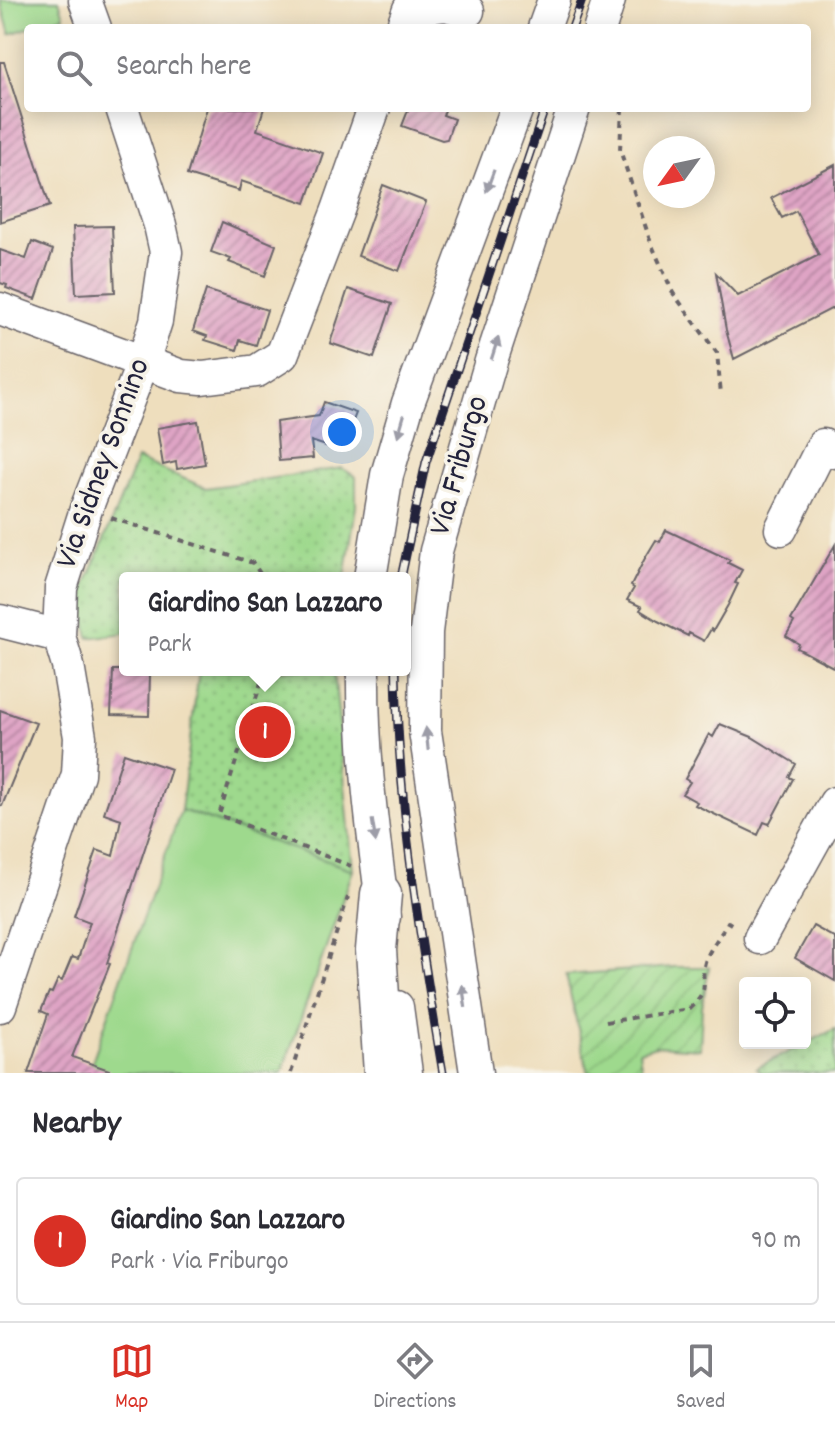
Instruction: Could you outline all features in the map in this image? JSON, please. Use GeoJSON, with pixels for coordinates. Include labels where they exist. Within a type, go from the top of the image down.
{"type":"FeatureCollection","features":[{"type":"Feature","properties":{"kind":"main road"},"geometry":{"type":"LineString","coordinates":[[362,886],[376,950],[384,1073]]}},
{"type":"Feature","properties":{"kind":"street"},"geometry":{"type":"LineString","coordinates":[[85,0],[94,24]]}},
{"type":"Feature","properties":{"kind":"street"},"geometry":{"type":"LineString","coordinates":[[545,24],[554,0]]}},
{"type":"Feature","properties":{"kind":"street"},"geometry":{"type":"LineString","coordinates":[[601,24],[609,0]]}},
{"type":"Feature","properties":{"kind":"street"},"geometry":{"type":"LineString","coordinates":[[403,24],[409,9],[446,5],[468,11]]}},
{"type":"Feature","properties":{"kind":"street","name":"Via Sidney Sonnino"},"geometry":{"type":"LineString","coordinates":[[0,1006],[78,774],[80,737],[68,666],[59,636],[61,588],[86,509],[156,321],[166,252],[123,112]]}},
{"type":"Feature","properties":{"kind":"street"},"geometry":{"type":"LineString","coordinates":[[0,309],[181,376],[202,378],[257,371],[282,355],[373,112]]}},
{"type":"Feature","properties":{"kind":"street","name":"Via Friburgo"},"geometry":{"type":"LineString","coordinates":[[371,572],[387,475],[408,403],[516,112]]}},
{"type":"Feature","properties":{"kind":"street","name":"Via Friburgo"},"geometry":{"type":"LineString","coordinates":[[476,1073],[425,731],[426,632],[436,551],[491,361],[573,112]]}},
{"type":"Feature","properties":{"kind":"street"},"geometry":{"type":"LineString","coordinates":[[781,529],[829,448]]}},
{"type":"Feature","properties":{"kind":"street"},"geometry":{"type":"LineString","coordinates":[[0,621],[59,636]]}},
{"type":"Feature","properties":{"kind":"street"},"geometry":{"type":"LineString","coordinates":[[363,676],[362,722],[367,784],[379,864],[362,886],[406,1073]]}},
{"type":"Feature","properties":{"kind":"street"},"geometry":{"type":"LineString","coordinates":[[760,938],[835,803]]}},
{"type":"Feature","properties":{"kind":"path"},"geometry":{"type":"LineString","coordinates":[[622,112],[620,150],[651,243],[673,293],[717,353],[721,394]]}},
{"type":"Feature","properties":{"kind":"path"},"geometry":{"type":"LineString","coordinates":[[105,516],[253,563],[259,572]]}},
{"type":"Feature","properties":{"kind":"path"},"geometry":{"type":"LineString","coordinates":[[263,676],[219,815],[362,886],[291,1073]]}},
{"type":"Feature","properties":{"kind":"path"},"geometry":{"type":"LineString","coordinates":[[606,1022],[689,1009],[699,999],[706,984],[705,962],[728,922],[760,938]]}},
{"type":"Feature","properties":{"kind":"green space"},"geometry":{"type":"Polygon","coordinates":[[[0,0],[59,0],[64,16],[40,24],[24,24],[24,29],[10,34],[0,0]]]}},
{"type":"Feature","properties":{"kind":"green space"},"geometry":{"type":"Polygon","coordinates":[[[137,459],[206,488],[342,468],[356,477],[356,506],[346,572],[119,572],[119,634],[89,638],[81,596],[137,459]]]}},
{"type":"Feature","properties":{"kind":"green space"},"geometry":{"type":"Polygon","coordinates":[[[198,676],[335,676],[353,870],[181,810],[198,676]]]}},
{"type":"Feature","properties":{"kind":"green space"},"geometry":{"type":"Polygon","coordinates":[[[181,810],[353,870],[282,1073],[88,1073],[181,810]]]}},
{"type":"Feature","properties":{"kind":"green space"},"geometry":{"type":"Polygon","coordinates":[[[709,967],[702,1007],[700,1049],[656,1046],[639,1051],[642,1073],[588,1073],[566,975],[709,967]]]}},
{"type":"Feature","properties":{"kind":"green space"},"geometry":{"type":"Polygon","coordinates":[[[835,1029],[835,1073],[763,1073],[756,1068],[794,1049],[811,1049],[811,1041],[835,1029]]]}},
{"type":"Feature","properties":{"kind":"building"},"geometry":{"type":"Polygon","coordinates":[[[0,62],[4,62],[50,206],[0,222],[0,62]]]}},
{"type":"Feature","properties":{"kind":"building"},"geometry":{"type":"Polygon","coordinates":[[[206,112],[263,112],[257,130],[323,153],[306,203],[241,181],[239,191],[187,175],[206,112]]]}},
{"type":"Feature","properties":{"kind":"building"},"geometry":{"type":"Polygon","coordinates":[[[407,112],[444,112],[443,115],[454,119],[447,139],[442,140],[402,126],[407,112]]]}},
{"type":"Feature","properties":{"kind":"building"},"geometry":{"type":"Polygon","coordinates":[[[835,165],[835,307],[734,359],[716,273],[738,296],[819,255],[796,211],[782,218],[771,198],[835,165]]]}},
{"type":"Feature","properties":{"kind":"building"},"geometry":{"type":"Polygon","coordinates":[[[383,185],[426,202],[399,271],[358,256],[383,185]]]}},
{"type":"Feature","properties":{"kind":"building"},"geometry":{"type":"Polygon","coordinates":[[[222,222],[276,245],[265,276],[211,252],[222,222]]]}},
{"type":"Feature","properties":{"kind":"building"},"geometry":{"type":"Polygon","coordinates":[[[112,226],[115,292],[76,294],[73,227],[112,226]]]}},
{"type":"Feature","properties":{"kind":"building"},"geometry":{"type":"Polygon","coordinates":[[[32,242],[53,250],[36,299],[0,283],[0,250],[26,259],[32,242]]]}},
{"type":"Feature","properties":{"kind":"building"},"geometry":{"type":"Polygon","coordinates":[[[348,289],[392,304],[374,358],[330,343],[348,289]]]}},
{"type":"Feature","properties":{"kind":"building"},"geometry":{"type":"Polygon","coordinates":[[[206,290],[267,310],[256,345],[240,340],[237,350],[205,340],[207,336],[193,331],[206,290]]]}},
{"type":"Feature","properties":{"kind":"building"},"geometry":{"type":"Polygon","coordinates":[[[324,402],[356,413],[341,451],[311,441],[313,458],[279,461],[276,422],[319,416],[324,402]]]}},
{"type":"Feature","properties":{"kind":"building"},"geometry":{"type":"Polygon","coordinates":[[[198,421],[205,464],[177,469],[176,462],[163,465],[157,428],[198,421]]]}},
{"type":"Feature","properties":{"kind":"building"},"geometry":{"type":"Polygon","coordinates":[[[666,530],[730,560],[728,563],[742,570],[728,605],[704,641],[658,621],[640,610],[642,607],[627,600],[644,560],[666,530]]]}},
{"type":"Feature","properties":{"kind":"building"},"geometry":{"type":"Polygon","coordinates":[[[835,545],[835,668],[797,648],[799,644],[786,636],[794,622],[791,620],[835,545]]]}},
{"type":"Feature","properties":{"kind":"building"},"geometry":{"type":"Polygon","coordinates":[[[113,670],[119,670],[119,676],[150,676],[149,716],[111,715],[113,670]]]}},
{"type":"Feature","properties":{"kind":"building"},"geometry":{"type":"Polygon","coordinates":[[[0,710],[36,723],[2,806],[0,806],[0,710]]]}},
{"type":"Feature","properties":{"kind":"building"},"geometry":{"type":"Polygon","coordinates":[[[720,724],[752,737],[796,764],[789,777],[793,779],[769,824],[764,822],[758,835],[695,805],[697,802],[682,794],[690,782],[685,779],[709,734],[713,737],[720,724]]]}},
{"type":"Feature","properties":{"kind":"building"},"geometry":{"type":"Polygon","coordinates":[[[124,753],[171,769],[107,963],[110,964],[72,1057],[109,1070],[109,1073],[28,1073],[48,1014],[41,1011],[58,979],[62,981],[72,957],[78,959],[90,922],[74,916],[97,850],[113,856],[121,819],[104,813],[124,753]]]}},
{"type":"Feature","properties":{"kind":"building"},"geometry":{"type":"Polygon","coordinates":[[[813,926],[835,938],[835,981],[795,958],[813,926]]]}},
{"type":"Feature","properties":{"kind":"railway"},"geometry":{"type":"LineString","coordinates":[[573,24],[582,0]]}},
{"type":"Feature","properties":{"kind":"railway"},"geometry":{"type":"LineString","coordinates":[[402,572],[426,462],[544,112]]}},
{"type":"Feature","properties":{"kind":"railway"},"geometry":{"type":"LineString","coordinates":[[396,676],[406,822],[443,1073]]}},
{"type":"Feature","properties":{"kind":"place","name":"Giardino San Lazzaro"},"geometry":{"type":"Point","coordinates":[265,732]}}]}
